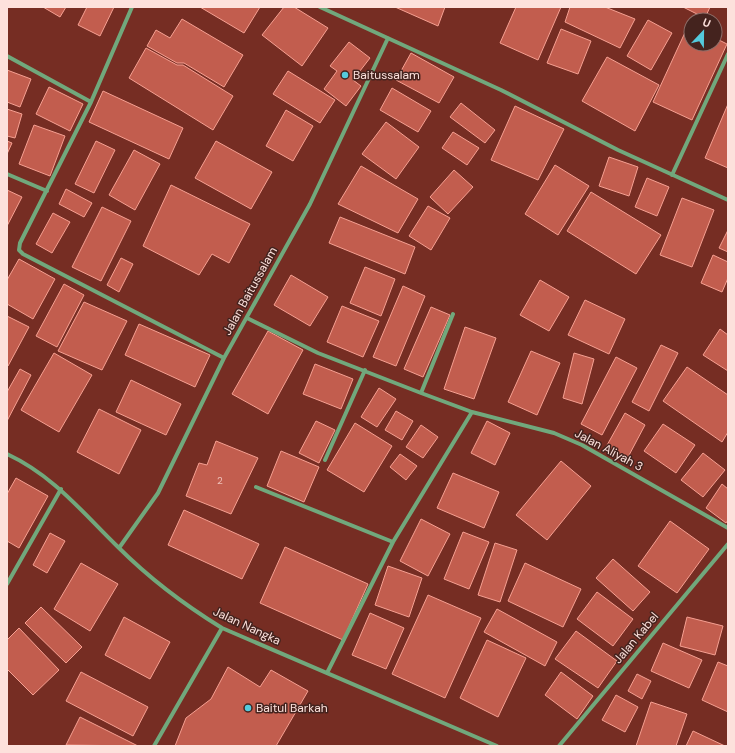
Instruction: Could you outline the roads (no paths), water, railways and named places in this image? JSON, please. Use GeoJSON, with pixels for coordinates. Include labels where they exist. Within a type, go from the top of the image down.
{"type":"FeatureCollection","features":[{"type":"Feature","properties":{"kind":"street"},"geometry":{"type":"LineString","coordinates":[[132,7],[91,102],[20,243],[19,250],[23,254],[224,358]]}},
{"type":"Feature","properties":{"kind":"street"},"geometry":{"type":"LineString","coordinates":[[320,7],[331,9],[388,38],[501,90],[618,150],[728,200]]}},
{"type":"Feature","properties":{"kind":"street","name":"Jalan Baitussalam"},"geometry":{"type":"LineString","coordinates":[[119,548],[158,493],[224,358],[310,204],[388,38]]}},
{"type":"Feature","properties":{"kind":"street"},"geometry":{"type":"LineString","coordinates":[[672,175],[728,54]]}},
{"type":"Feature","properties":{"kind":"street"},"geometry":{"type":"LineString","coordinates":[[7,56],[91,102]]}},
{"type":"Feature","properties":{"kind":"street"},"geometry":{"type":"LineString","coordinates":[[7,174],[47,191]]}},
{"type":"Feature","properties":{"kind":"street"},"geometry":{"type":"LineString","coordinates":[[420,393],[453,314]]}},
{"type":"Feature","properties":{"kind":"street","name":"Jalan Aliyah 3"},"geometry":{"type":"LineString","coordinates":[[247,318],[318,353],[365,370],[420,393],[472,412],[529,425],[582,445],[728,528]]}},
{"type":"Feature","properties":{"kind":"street"},"geometry":{"type":"LineString","coordinates":[[325,460],[365,370]]}},
{"type":"Feature","properties":{"kind":"street"},"geometry":{"type":"LineString","coordinates":[[327,673],[394,542],[472,412]]}},
{"type":"Feature","properties":{"kind":"street","name":"Jalan Nangka"},"geometry":{"type":"LineString","coordinates":[[7,454],[24,462],[41,473],[61,489],[119,548],[158,584],[187,607],[222,628],[497,746]]}},
{"type":"Feature","properties":{"kind":"street"},"geometry":{"type":"LineString","coordinates":[[256,487],[394,542]]}},
{"type":"Feature","properties":{"kind":"street"},"geometry":{"type":"LineString","coordinates":[[7,584],[61,489]]}},
{"type":"Feature","properties":{"kind":"street","name":"Jalan Kabel"},"geometry":{"type":"LineString","coordinates":[[559,746],[728,544]]}},
{"type":"Feature","properties":{"kind":"street"},"geometry":{"type":"LineString","coordinates":[[154,746],[222,628]]}},
{"type":"Feature","properties":{"kind":"place","name":"Baitussalam"},"geometry":{"type":"Point","coordinates":[345,75]}},
{"type":"Feature","properties":{"kind":"place","name":"Baitul Barkah"},"geometry":{"type":"Point","coordinates":[248,708]}}]}
